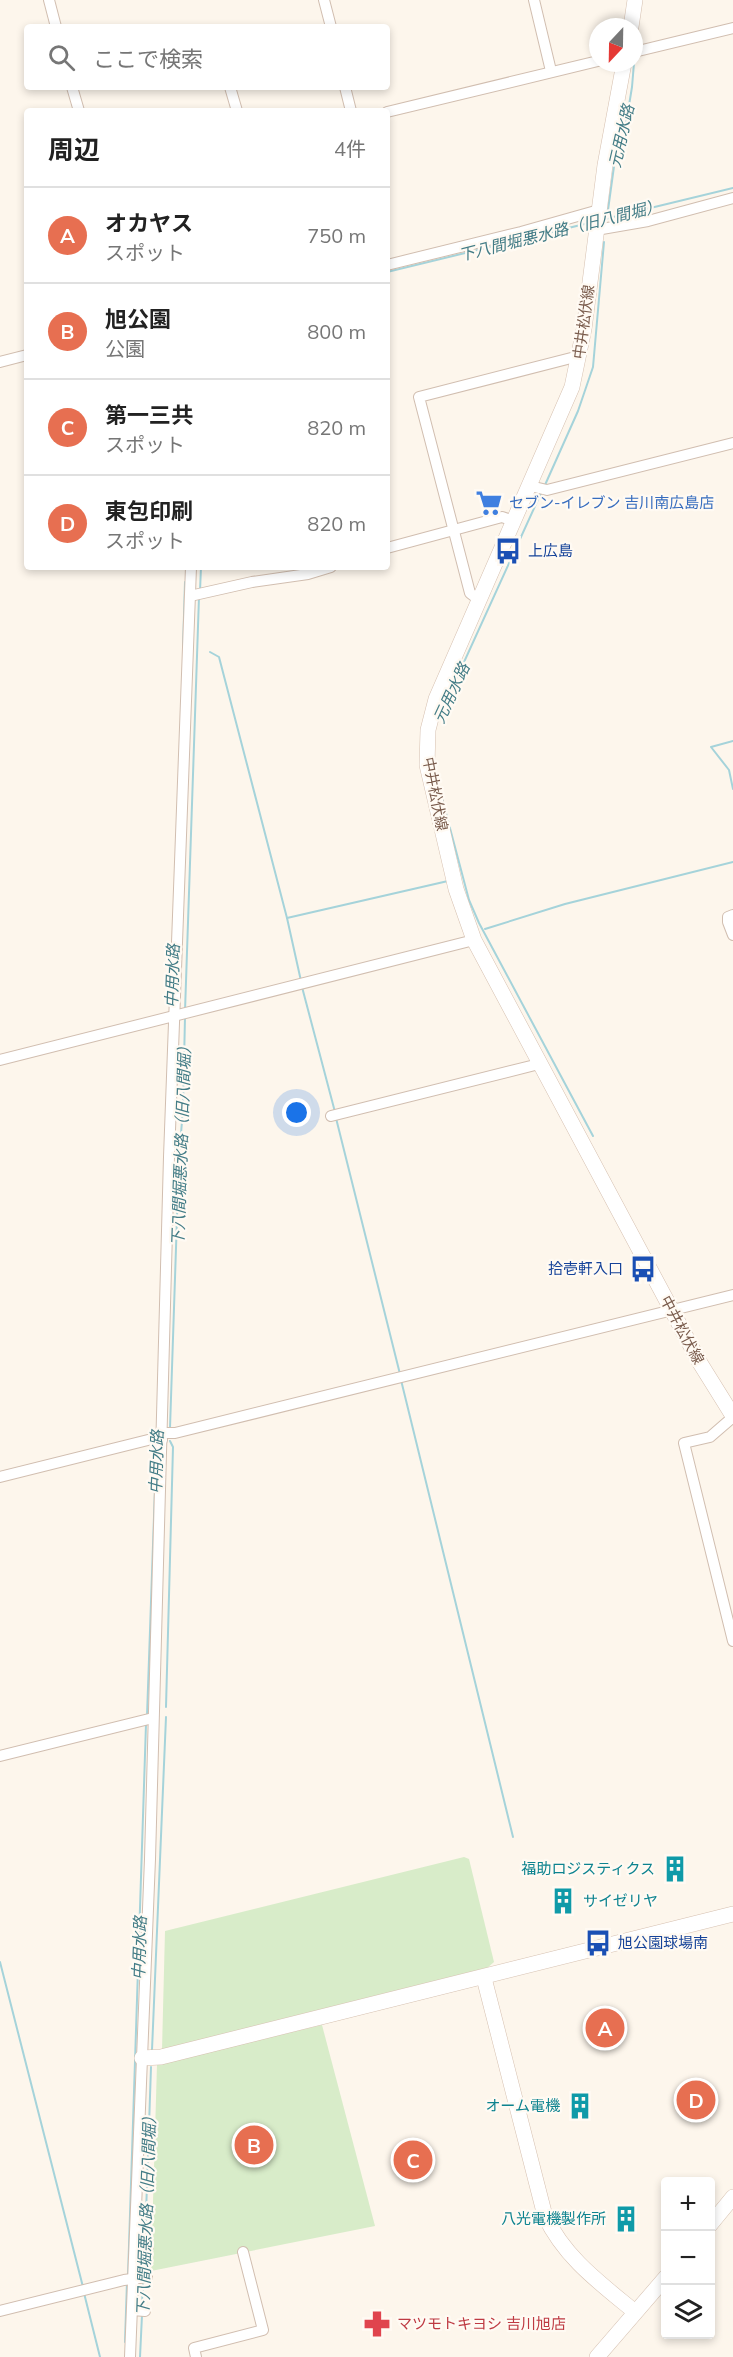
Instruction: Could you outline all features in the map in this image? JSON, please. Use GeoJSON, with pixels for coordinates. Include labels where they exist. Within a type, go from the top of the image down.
{"type":"FeatureCollection","features":[{"type":"Feature","properties":{"kind":"main road"},"geometry":{"type":"LineString","coordinates":[[632,18],[635,0]]}},
{"type":"Feature","properties":{"kind":"main road","name":"中井松伏線"},"geometry":{"type":"LineString","coordinates":[[622,72],[598,210],[579,357],[566,404],[436,699],[429,718],[427,765],[461,906],[474,940],[712,1385],[733,1417]]}},
{"type":"Feature","properties":{"kind":"main road"},"geometry":{"type":"LineString","coordinates":[[148,2058],[484,1978],[733,1914]]}},
{"type":"Feature","properties":{"kind":"main road"},"geometry":{"type":"LineString","coordinates":[[484,1978],[545,2217],[566,2252],[580,2267],[634,2313]]}},
{"type":"Feature","properties":{"kind":"main road"},"geometry":{"type":"LineString","coordinates":[[715,2220],[733,2197]]}},
{"type":"Feature","properties":{"kind":"main road"},"geometry":{"type":"LineString","coordinates":[[597,2357],[661,2283]]}},
{"type":"Feature","properties":{"kind":"street"},"geometry":{"type":"LineString","coordinates":[[50,0],[55,24]]}},
{"type":"Feature","properties":{"kind":"street"},"geometry":{"type":"LineString","coordinates":[[324,0],[330,24]]}},
{"type":"Feature","properties":{"kind":"street"},"geometry":{"type":"LineString","coordinates":[[534,0],[551,71]]}},
{"type":"Feature","properties":{"kind":"street"},"geometry":{"type":"LineString","coordinates":[[643,50],[733,28]]}},
{"type":"Feature","properties":{"kind":"street"},"geometry":{"type":"LineString","coordinates":[[390,111],[589,63]]}},
{"type":"Feature","properties":{"kind":"street"},"geometry":{"type":"LineString","coordinates":[[73,90],[78,108]]}},
{"type":"Feature","properties":{"kind":"street"},"geometry":{"type":"LineString","coordinates":[[231,90],[236,108]]}},
{"type":"Feature","properties":{"kind":"street"},"geometry":{"type":"LineString","coordinates":[[346,90],[350,108]]}},
{"type":"Feature","properties":{"kind":"street"},"geometry":{"type":"LineString","coordinates":[[596,230],[648,221],[733,198]]}},
{"type":"Feature","properties":{"kind":"street"},"geometry":{"type":"LineString","coordinates":[[390,261],[598,210]]}},
{"type":"Feature","properties":{"kind":"street"},"geometry":{"type":"LineString","coordinates":[[0,362],[24,356]]}},
{"type":"Feature","properties":{"kind":"street"},"geometry":{"type":"LineString","coordinates":[[479,600],[470,593],[419,397],[579,357]]}},
{"type":"Feature","properties":{"kind":"street"},"geometry":{"type":"LineString","coordinates":[[530,486],[547,490],[733,443]]}},
{"type":"Feature","properties":{"kind":"street"},"geometry":{"type":"LineString","coordinates":[[390,547],[502,517],[514,521]]}},
{"type":"Feature","properties":{"kind":"street"},"geometry":{"type":"LineString","coordinates":[[130,2357],[148,2058],[159,1437],[191,570]]}},
{"type":"Feature","properties":{"kind":"street"},"geometry":{"type":"LineString","coordinates":[[190,596],[252,582],[323,570]]}},
{"type":"Feature","properties":{"kind":"street"},"geometry":{"type":"LineString","coordinates":[[733,915],[728,917],[733,935]]}},
{"type":"Feature","properties":{"kind":"street"},"geometry":{"type":"LineString","coordinates":[[0,1060],[474,940]]}},
{"type":"Feature","properties":{"kind":"street"},"geometry":{"type":"LineString","coordinates":[[332,1116],[539,1064]]}},
{"type":"Feature","properties":{"kind":"street"},"geometry":{"type":"LineString","coordinates":[[0,1477],[733,1295]]}},
{"type":"Feature","properties":{"kind":"street"},"geometry":{"type":"LineString","coordinates":[[733,1417],[710,1437],[684,1443],[733,1641]]}},
{"type":"Feature","properties":{"kind":"street"},"geometry":{"type":"LineString","coordinates":[[0,1756],[153,1718]]}},
{"type":"Feature","properties":{"kind":"street"},"geometry":{"type":"LineString","coordinates":[[135,2247],[148,2247]]}},
{"type":"Feature","properties":{"kind":"street"},"geometry":{"type":"LineString","coordinates":[[196,2357],[194,2348],[264,2330],[243,2252]]}},
{"type":"Feature","properties":{"kind":"street"},"geometry":{"type":"LineString","coordinates":[[0,2311],[134,2277],[147,2277]]}},
{"type":"Feature","properties":{"kind":"street"},"geometry":{"type":"LineString","coordinates":[[132,2310],[146,2311]]}},
{"type":"Feature","properties":{"kind":"green space"},"geometry":{"type":"Polygon","coordinates":[[[464,1857],[469,1859],[494,1962],[486,1969],[162,2050],[165,1931],[464,1857]]]}},
{"type":"Feature","properties":{"kind":"green space"},"geometry":{"type":"Polygon","coordinates":[[[322,2025],[375,2226],[151,2271],[157,2064],[322,2025]]]}},
{"type":"Feature","properties":{"kind":"waterway","name":"元用水路"},"geometry":{"type":"LineString","coordinates":[[608,210],[615,159],[624,136],[633,72]]}},
{"type":"Feature","properties":{"kind":"waterway","name":"下八間堀悪水路（旧八間堀）"},"geometry":{"type":"LineString","coordinates":[[605,219],[733,188]]}},
{"type":"Feature","properties":{"kind":"waterway","name":"下八間堀悪水路（旧八間堀）"},"geometry":{"type":"LineString","coordinates":[[390,271],[593,222]]}},
{"type":"Feature","properties":{"kind":"waterway","name":"元用水路"},"geometry":{"type":"LineString","coordinates":[[545,485],[578,411],[593,367],[604,242]]}},
{"type":"Feature","properties":{"kind":"waterway","name":"元用水路"},"geometry":{"type":"LineString","coordinates":[[439,717],[541,493]]}},
{"type":"Feature","properties":{"kind":"waterway","name":"下八間堀悪水路（旧八間堀）"},"geometry":{"type":"LineString","coordinates":[[200,591],[201,570]]}},
{"type":"Feature","properties":{"kind":"waterway","name":"中用水路"},"geometry":{"type":"LineString","coordinates":[[183,648],[185,582]]}},
{"type":"Feature","properties":{"kind":"waterway","name":"下八間堀悪水路（旧八間堀）"},"geometry":{"type":"LineString","coordinates":[[185,1011],[199,597]]}},
{"type":"Feature","properties":{"kind":"waterway"},"geometry":{"type":"LineString","coordinates":[[210,652],[219,657],[287,918],[301,981]]}},
{"type":"Feature","properties":{"kind":"waterway"},"geometry":{"type":"LineString","coordinates":[[733,741],[711,747],[729,770],[733,789]]}},
{"type":"Feature","properties":{"kind":"waterway","name":"元用水路"},"geometry":{"type":"LineString","coordinates":[[442,798],[469,900],[479,923],[593,1136]]}},
{"type":"Feature","properties":{"kind":"waterway"},"geometry":{"type":"LineString","coordinates":[[485,929],[565,904],[733,862]]}},
{"type":"Feature","properties":{"kind":"waterway"},"geometry":{"type":"LineString","coordinates":[[287,918],[448,881]]}},
{"type":"Feature","properties":{"kind":"waterway"},"geometry":{"type":"LineString","coordinates":[[302,987],[335,1112]]}},
{"type":"Feature","properties":{"kind":"waterway","name":"下八間堀悪水路（旧八間堀）"},"geometry":{"type":"LineString","coordinates":[[170,1428],[185,1017]]}},
{"type":"Feature","properties":{"kind":"waterway"},"geometry":{"type":"LineString","coordinates":[[336,1118],[400,1374]]}},
{"type":"Feature","properties":{"kind":"waterway"},"geometry":{"type":"LineString","coordinates":[[401,1380],[513,1837]]}},
{"type":"Feature","properties":{"kind":"waterway","name":"下八間堀悪水路（旧八間堀）"},"geometry":{"type":"LineString","coordinates":[[166,1707],[173,1447],[170,1441]]}},
{"type":"Feature","properties":{"kind":"waterway","name":"中用水路"},"geometry":{"type":"LineString","coordinates":[[147,1716],[156,1460]]}},
{"type":"Feature","properties":{"kind":"waterway","name":"下八間堀悪水路（旧八間堀）"},"geometry":{"type":"LineString","coordinates":[[152,2050],[166,1717]]}},
{"type":"Feature","properties":{"kind":"waterway","name":"中用水路"},"geometry":{"type":"LineString","coordinates":[[128,2276],[146,1724]]}},
{"type":"Feature","properties":{"kind":"waterway"},"geometry":{"type":"LineString","coordinates":[[0,1962],[83,2287]]}},
{"type":"Feature","properties":{"kind":"waterway","name":"下八間堀悪水路（旧八間堀）"},"geometry":{"type":"LineString","coordinates":[[145,2243],[151,2067]]}},
{"type":"Feature","properties":{"kind":"waterway","name":"下八間堀悪水路（旧八間堀）"},"geometry":{"type":"LineString","coordinates":[[144,2273],[145,2252]]}},
{"type":"Feature","properties":{"kind":"waterway","name":"中用水路"},"geometry":{"type":"LineString","coordinates":[[125,2342],[127,2282]]}},
{"type":"Feature","properties":{"kind":"waterway","name":"下八間堀悪水路（旧八間堀）"},"geometry":{"type":"LineString","coordinates":[[142,2306],[143,2282]]}},
{"type":"Feature","properties":{"kind":"waterway"},"geometry":{"type":"LineString","coordinates":[[84,2293],[100,2357]]}},
{"type":"Feature","properties":{"kind":"waterway","name":"下八間堀悪水路（旧八間堀）"},"geometry":{"type":"LineString","coordinates":[[140,2357],[142,2315]]}},
{"type":"Feature","properties":{"kind":"place","name":"セブン-イレブン 吉川南広島店"},"geometry":{"type":"Point","coordinates":[489,503]}},
{"type":"Feature","properties":{"kind":"place","name":"上広島"},"geometry":{"type":"Point","coordinates":[508,551]}},
{"type":"Feature","properties":{"kind":"place","name":"拾壱軒入口"},"geometry":{"type":"Point","coordinates":[643,1269]}},
{"type":"Feature","properties":{"kind":"place","name":"福助ロジスティクス"},"geometry":{"type":"Point","coordinates":[675,1869]}},
{"type":"Feature","properties":{"kind":"place","name":"サイゼリヤ"},"geometry":{"type":"Point","coordinates":[563,1901]}},
{"type":"Feature","properties":{"kind":"place","name":"旭公園球場南"},"geometry":{"type":"Point","coordinates":[598,1943]}},
{"type":"Feature","properties":{"kind":"place","name":"オカヤス"},"geometry":{"type":"Point","coordinates":[605,2028]}},
{"type":"Feature","properties":{"kind":"place","name":"東包印刷"},"geometry":{"type":"Point","coordinates":[696,2100]}},
{"type":"Feature","properties":{"kind":"place","name":"オーム電機"},"geometry":{"type":"Point","coordinates":[580,2106]}},
{"type":"Feature","properties":{"kind":"place","name":"旭公園"},"geometry":{"type":"Point","coordinates":[254,2145]}},
{"type":"Feature","properties":{"kind":"place","name":"第一三共"},"geometry":{"type":"Point","coordinates":[413,2160]}},
{"type":"Feature","properties":{"kind":"place","name":"八光電機製作所"},"geometry":{"type":"Point","coordinates":[626,2219]}},
{"type":"Feature","properties":{"kind":"place","name":"マツモトキヨシ 吉川旭店"},"geometry":{"type":"Point","coordinates":[377,2324]}}]}
